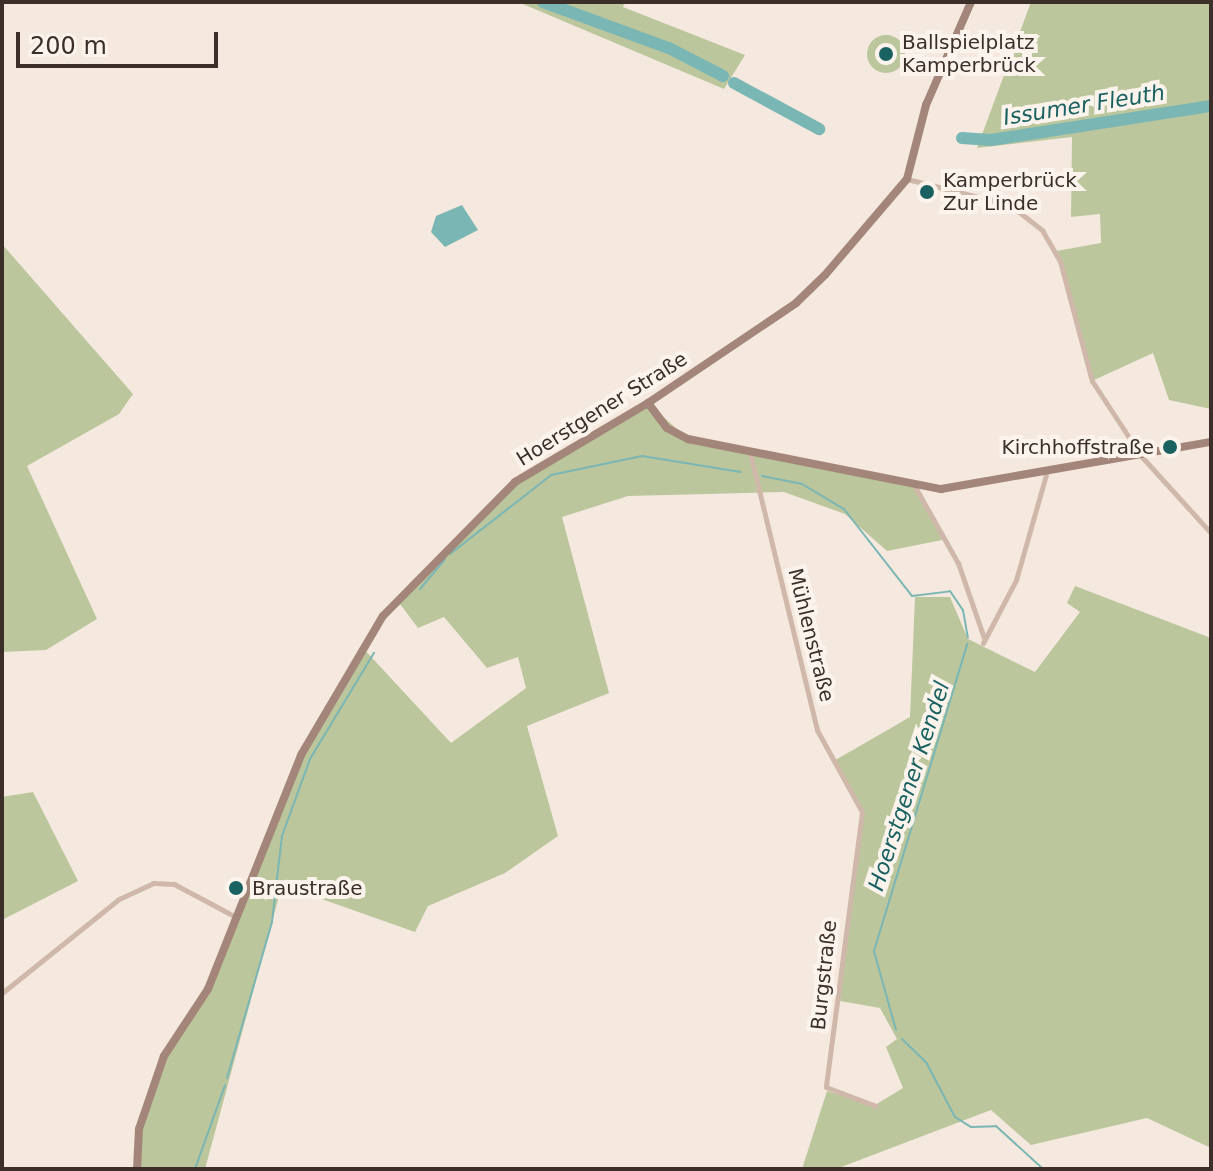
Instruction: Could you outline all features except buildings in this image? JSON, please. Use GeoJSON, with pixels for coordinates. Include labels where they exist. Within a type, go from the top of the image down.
{"type":"FeatureCollection","features":[{"type":"Feature","properties":{"kind":"main road","name":"Hoerstgener Straße"},"geometry":{"type":"LineString","coordinates":[[137,1169],[139,1129],[156,1075],[208,989],[234,916],[301,755],[383,616],[515,482],[648,403],[796,303],[907,179],[926,105],[971,2]]}},
{"type":"Feature","properties":{"kind":"main road"},"geometry":{"type":"LineString","coordinates":[[648,403],[667,428],[751,457],[804,460],[941,489],[1046,475],[1211,442]]}},
{"type":"Feature","properties":{"kind":"street"},"geometry":{"type":"LineString","coordinates":[[907,179],[1010,205],[1042,230],[1063,270],[1082,359],[1142,457],[1211,533]]}},
{"type":"Feature","properties":{"kind":"street","name":"Mühlenstraße"},"geometry":{"type":"LineString","coordinates":[[751,457],[817,730],[862,812]]}},
{"type":"Feature","properties":{"kind":"street"},"geometry":{"type":"LineString","coordinates":[[914,485],[958,563],[984,641],[1016,580],[1046,475]]}},
{"type":"Feature","properties":{"kind":"street","name":"Burgstraße"},"geometry":{"type":"LineString","coordinates":[[862,812],[826,1087],[876,1106]]}},
{"type":"Feature","properties":{"kind":"street"},"geometry":{"type":"LineString","coordinates":[[2,993],[119,899],[153,883],[174,884],[234,916]]}},
{"type":"Feature","properties":{"kind":"green space"},"geometry":{"type":"Polygon","coordinates":[[[518,2],[625,2],[623,7],[745,55],[724,89],[518,2]]]}},
{"type":"Feature","properties":{"kind":"green space"},"geometry":{"type":"Polygon","coordinates":[[[1031,2],[1211,2],[1211,409],[1169,400],[1153,353],[1092,381],[1056,251],[1101,243],[1100,214],[1071,217],[1072,137],[977,148],[1031,2]]]}},
{"type":"Feature","properties":{"kind":"green space","name":"Ballspielplatz Kamperbrück"},"geometry":{"type":"Polygon","coordinates":[[[886,35],[899,41],[905,54],[899,67],[886,73],[873,67],[867,54],[873,41],[886,35]]]}},
{"type":"Feature","properties":{"kind":"green space"},"geometry":{"type":"Polygon","coordinates":[[[2,244],[133,394],[119,414],[27,466],[97,619],[46,650],[2,652],[2,244]]]}},
{"type":"Feature","properties":{"kind":"green space"},"geometry":{"type":"Polygon","coordinates":[[[648,403],[688,439],[914,485],[947,539],[887,551],[845,514],[784,492],[628,496],[562,517],[609,693],[527,726],[558,836],[505,873],[428,906],[415,932],[282,885],[205,1169],[137,1169],[137,1145],[164,1056],[207,985],[301,755],[362,647],[451,743],[526,688],[518,657],[487,668],[444,617],[418,628],[397,600],[515,482],[648,403]]]}},
{"type":"Feature","properties":{"kind":"green space"},"geometry":{"type":"Polygon","coordinates":[[[1075,586],[1211,638],[1211,1148],[1147,1118],[1031,1145],[991,1110],[836,1169],[802,1169],[827,1091],[875,1105],[903,1088],[886,1047],[897,1039],[880,1008],[840,1001],[862,812],[832,762],[910,717],[915,597],[950,597],[968,639],[1035,672],[1080,612],[1067,603],[1075,586]]]}},
{"type":"Feature","properties":{"kind":"green space"},"geometry":{"type":"Polygon","coordinates":[[[33,792],[78,881],[2,920],[2,797],[33,792]]]}},
{"type":"Feature","properties":{"kind":"water"},"geometry":{"type":"Polygon","coordinates":[[[462,205],[478,230],[445,247],[431,232],[436,216],[462,205]]]}},
{"type":"Feature","properties":{"kind":"waterway","name":"Issumer Fleuth"},"geometry":{"type":"LineString","coordinates":[[543,2],[669,48],[723,76]]}},
{"type":"Feature","properties":{"kind":"waterway","name":"Issumer Fleuth"},"geometry":{"type":"LineString","coordinates":[[734,83],[819,129]]}},
{"type":"Feature","properties":{"kind":"waterway","name":"Issumer Fleuth"},"geometry":{"type":"LineString","coordinates":[[962,138],[991,140],[1211,106]]}},
{"type":"Feature","properties":{"kind":"waterway","name":"Hoerstgener Kendel"},"geometry":{"type":"LineString","coordinates":[[450,554],[551,475],[642,456],[741,472]]}},
{"type":"Feature","properties":{"kind":"waterway","name":"Hoerstgener Kendel"},"geometry":{"type":"LineString","coordinates":[[762,476],[802,484],[844,509],[912,596],[950,591],[963,610],[968,638]]}},
{"type":"Feature","properties":{"kind":"waterway","name":"Hoerstgener Kendel"},"geometry":{"type":"LineString","coordinates":[[420,589],[445,559]]}},
{"type":"Feature","properties":{"kind":"waterway","name":"Hoerstgener Kendel"},"geometry":{"type":"LineString","coordinates":[[896,1030],[874,951],[967,644]]}},
{"type":"Feature","properties":{"kind":"waterway","name":"Hoerstgener Kendel"},"geometry":{"type":"LineString","coordinates":[[227,1078],[272,922],[282,836],[310,759],[374,653]]}},
{"type":"Feature","properties":{"kind":"waterway","name":"Hoerstgener Kendel"},"geometry":{"type":"LineString","coordinates":[[902,1039],[926,1062],[955,1117],[971,1127],[996,1126],[1042,1168]]}},
{"type":"Feature","properties":{"kind":"waterway","name":"Hoerstgener Kendel"},"geometry":{"type":"LineString","coordinates":[[195,1169],[225,1085]]}},
{"type":"Feature","properties":{"kind":"place","name":"Ballspielplatz Kamperbrück"},"geometry":{"type":"Point","coordinates":[886,54]}},
{"type":"Feature","properties":{"kind":"place","name":"Kamperbrück Zur Linde"},"geometry":{"type":"Point","coordinates":[927,192]}},
{"type":"Feature","properties":{"kind":"place","name":"Kirchhoffstraße"},"geometry":{"type":"Point","coordinates":[1170,447]}},
{"type":"Feature","properties":{"kind":"place","name":"Braustraße"},"geometry":{"type":"Point","coordinates":[236,888]}}]}
